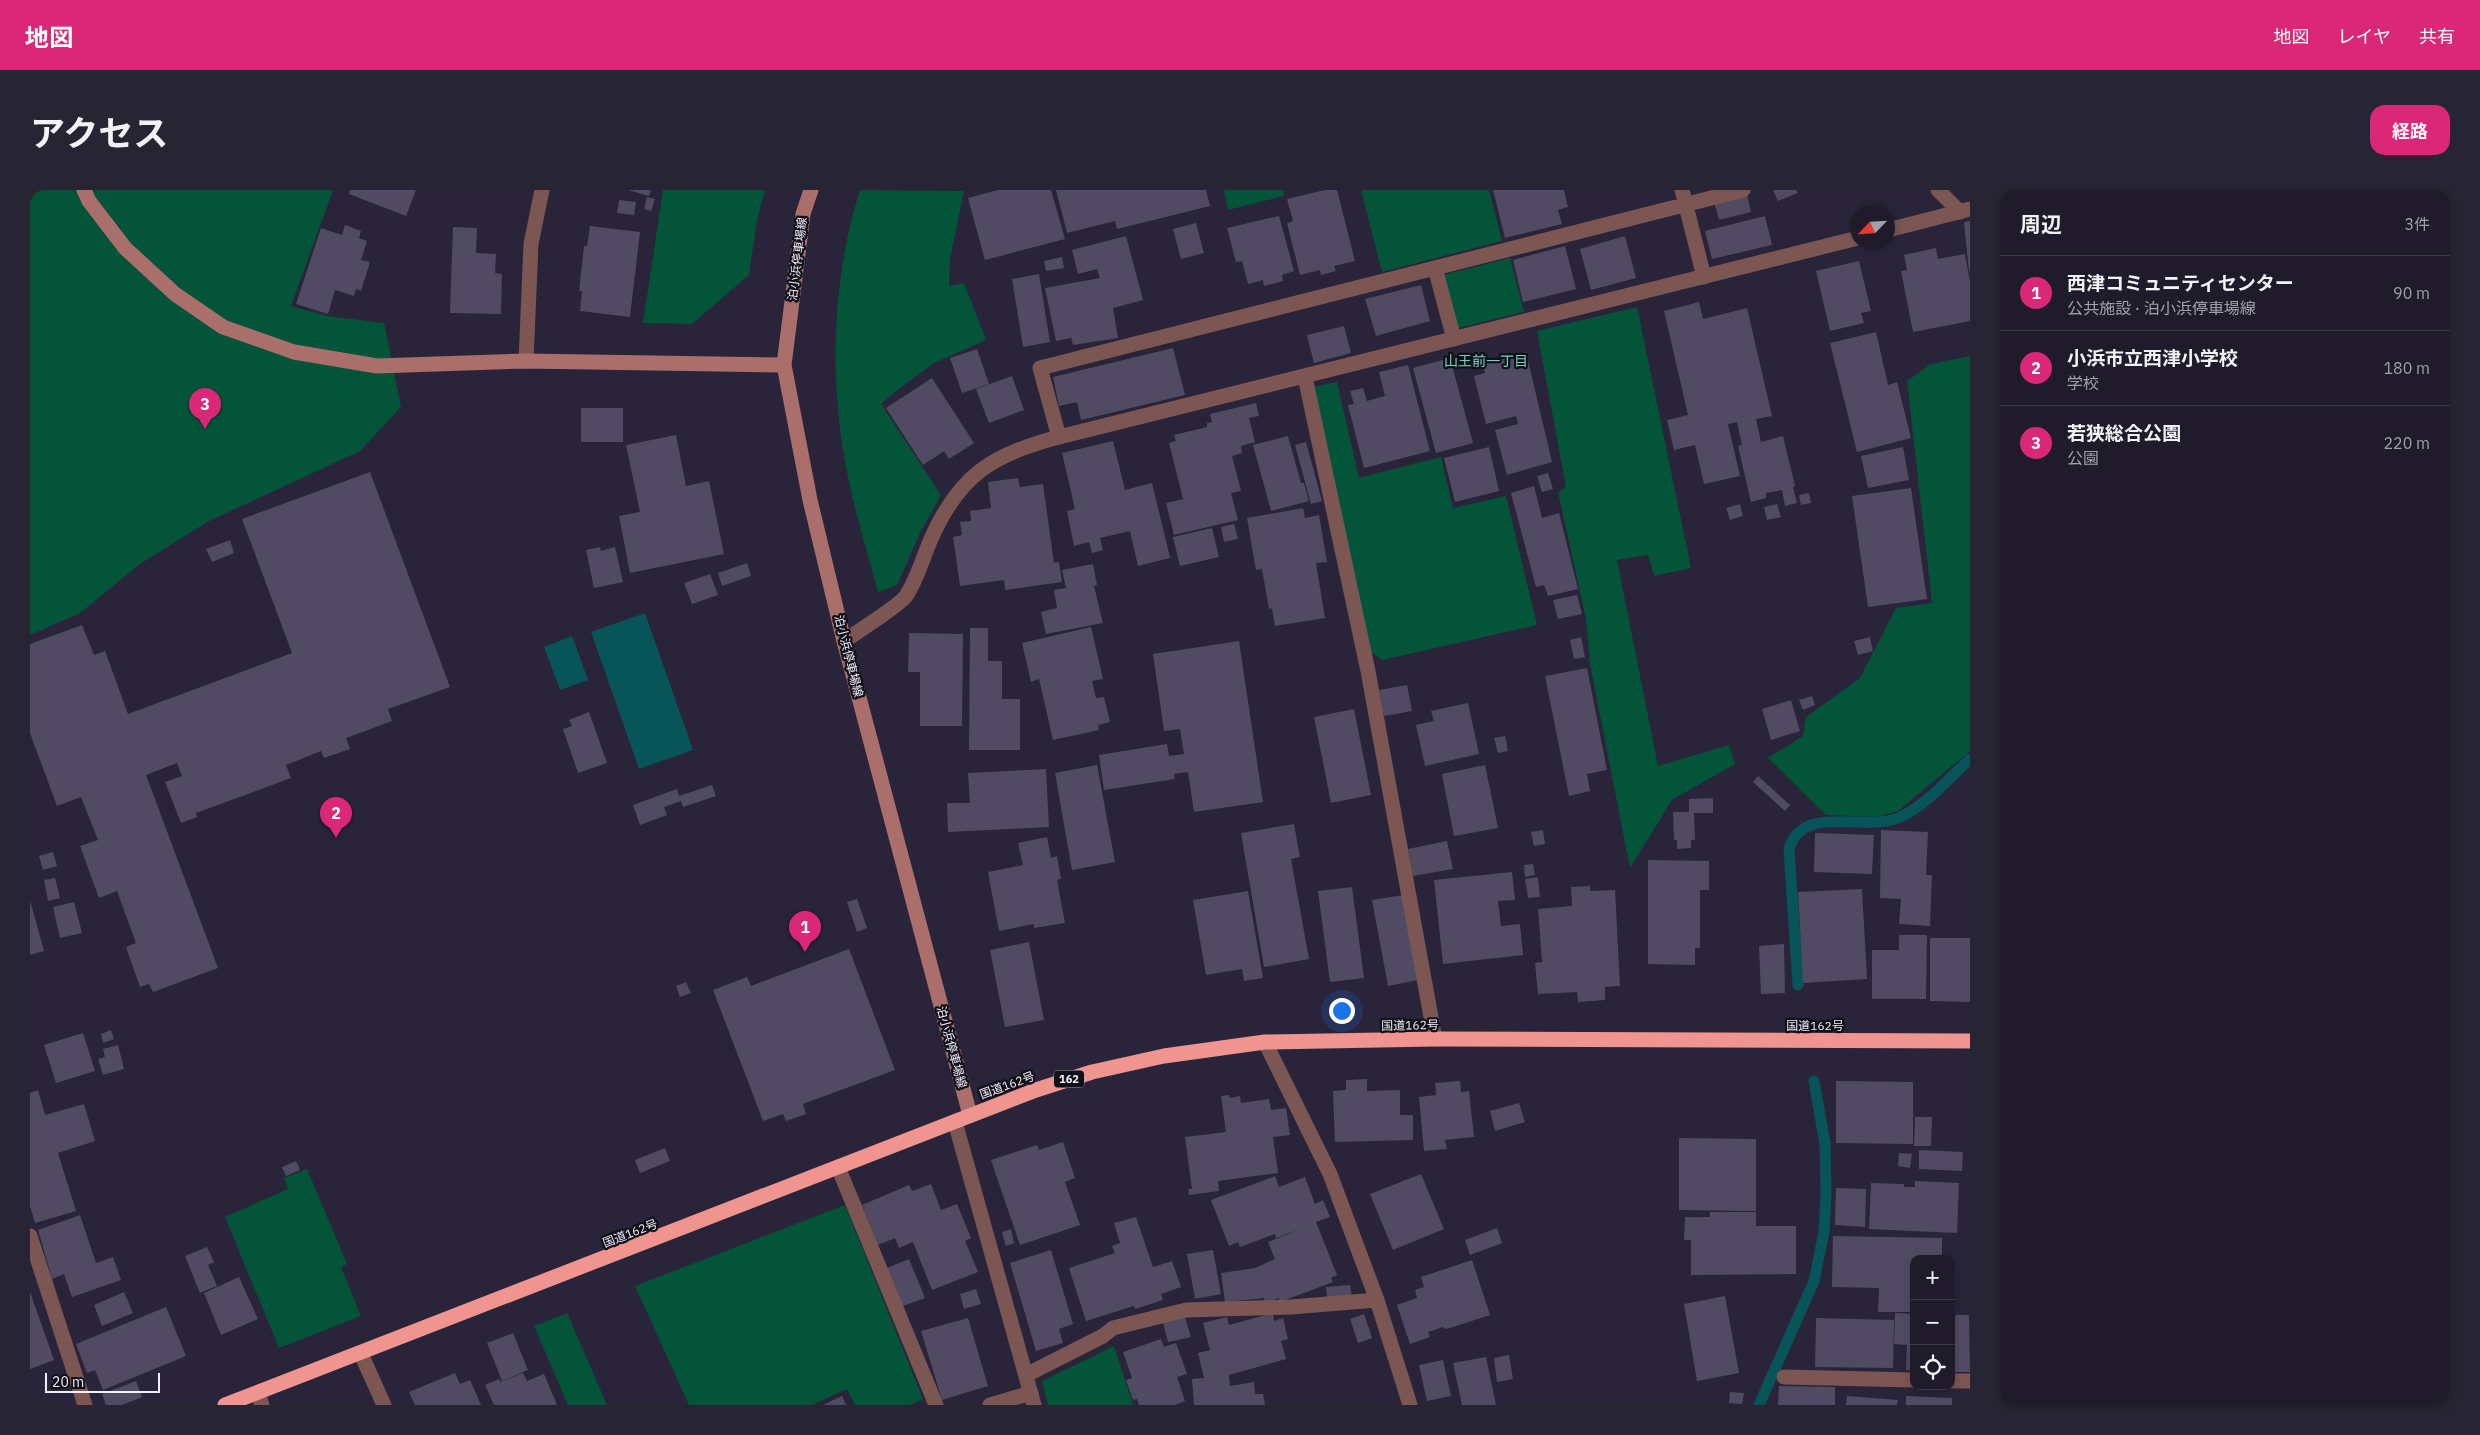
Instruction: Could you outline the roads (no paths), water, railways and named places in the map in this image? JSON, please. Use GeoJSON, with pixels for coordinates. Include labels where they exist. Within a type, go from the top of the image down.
{"type":"FeatureCollection","features":[{"type":"Feature","properties":{"kind":"highway","name":"国道162号"},"geometry":{"type":"LineString","coordinates":[[225,1405],[260,1399],[361,1354],[970,1115],[1092,1072],[1164,1056],[1265,1042],[1435,1039],[1970,1041]]}},
{"type":"Feature","properties":{"kind":"main road"},"geometry":{"type":"LineString","coordinates":[[84,190],[89,201],[125,248],[175,294],[223,327],[294,352],[377,366],[526,361],[784,365]]}},
{"type":"Feature","properties":{"kind":"main road","name":"泊小浜停車場線"},"geometry":{"type":"LineString","coordinates":[[811,190],[803,214],[784,365],[810,500],[844,641],[970,1115]]}},
{"type":"Feature","properties":{"kind":"street"},"geometry":{"type":"LineString","coordinates":[[526,361],[532,244],[542,190]]}},
{"type":"Feature","properties":{"kind":"street"},"geometry":{"type":"LineString","coordinates":[[1059,437],[1040,368],[1435,268],[1684,197],[1743,190]]}},
{"type":"Feature","properties":{"kind":"street"},"geometry":{"type":"LineString","coordinates":[[1938,190],[1965,211]]}},
{"type":"Feature","properties":{"kind":"street"},"geometry":{"type":"LineString","coordinates":[[1684,197],[1704,277]]}},
{"type":"Feature","properties":{"kind":"street"},"geometry":{"type":"LineString","coordinates":[[1895,228],[1965,211]]}},
{"type":"Feature","properties":{"kind":"street"},"geometry":{"type":"LineString","coordinates":[[844,641],[906,596],[943,511],[971,477],[999,458],[1059,437],[1850,240]]}},
{"type":"Feature","properties":{"kind":"street"},"geometry":{"type":"LineString","coordinates":[[1435,268],[1454,339]]}},
{"type":"Feature","properties":{"kind":"street"},"geometry":{"type":"LineString","coordinates":[[1305,377],[1368,671],[1435,1039]]}},
{"type":"Feature","properties":{"kind":"street"},"geometry":{"type":"LineString","coordinates":[[1265,1042],[1330,1174],[1377,1300],[1410,1405]]}},
{"type":"Feature","properties":{"kind":"street"},"geometry":{"type":"LineString","coordinates":[[955,1122],[1032,1399],[990,1405]]}},
{"type":"Feature","properties":{"kind":"street"},"geometry":{"type":"LineString","coordinates":[[838,1167],[936,1405]]}},
{"type":"Feature","properties":{"kind":"street"},"geometry":{"type":"LineString","coordinates":[[30,1236],[85,1405]]}},
{"type":"Feature","properties":{"kind":"street"},"geometry":{"type":"LineString","coordinates":[[1026,1375],[1103,1336],[1113,1328],[1186,1310],[1291,1308],[1377,1300]]}},
{"type":"Feature","properties":{"kind":"street"},"geometry":{"type":"LineString","coordinates":[[361,1354],[384,1405]]}},
{"type":"Feature","properties":{"kind":"street"},"geometry":{"type":"LineString","coordinates":[[1784,1377],[1910,1380]]}},
{"type":"Feature","properties":{"kind":"street"},"geometry":{"type":"LineString","coordinates":[[1955,1381],[1970,1381]]}},
{"type":"Feature","properties":{"kind":"waterway"},"geometry":{"type":"LineString","coordinates":[[1798,985],[1789,849],[1796,835],[1807,827],[1821,823],[1869,822],[1898,818],[1927,800],[1970,759]]}},
{"type":"Feature","properties":{"kind":"waterway"},"geometry":{"type":"LineString","coordinates":[[1759,1405],[1814,1281],[1824,1232],[1826,1194],[1825,1144],[1814,1081]]}},
{"type":"Feature","properties":{"kind":"place","name":"若狭総合公園"},"geometry":{"type":"Point","coordinates":[205,429]}},
{"type":"Feature","properties":{"kind":"place","name":"小浜市立西津小学校"},"geometry":{"type":"Point","coordinates":[336,838]}},
{"type":"Feature","properties":{"kind":"place","name":"西津コミュニティセンター"},"geometry":{"type":"Point","coordinates":[805,952]}},
{"type":"Feature","properties":{"kind":"district","name":"山王前一丁目"},"geometry":{"type":"Point","coordinates":[1486,361]}}]}
